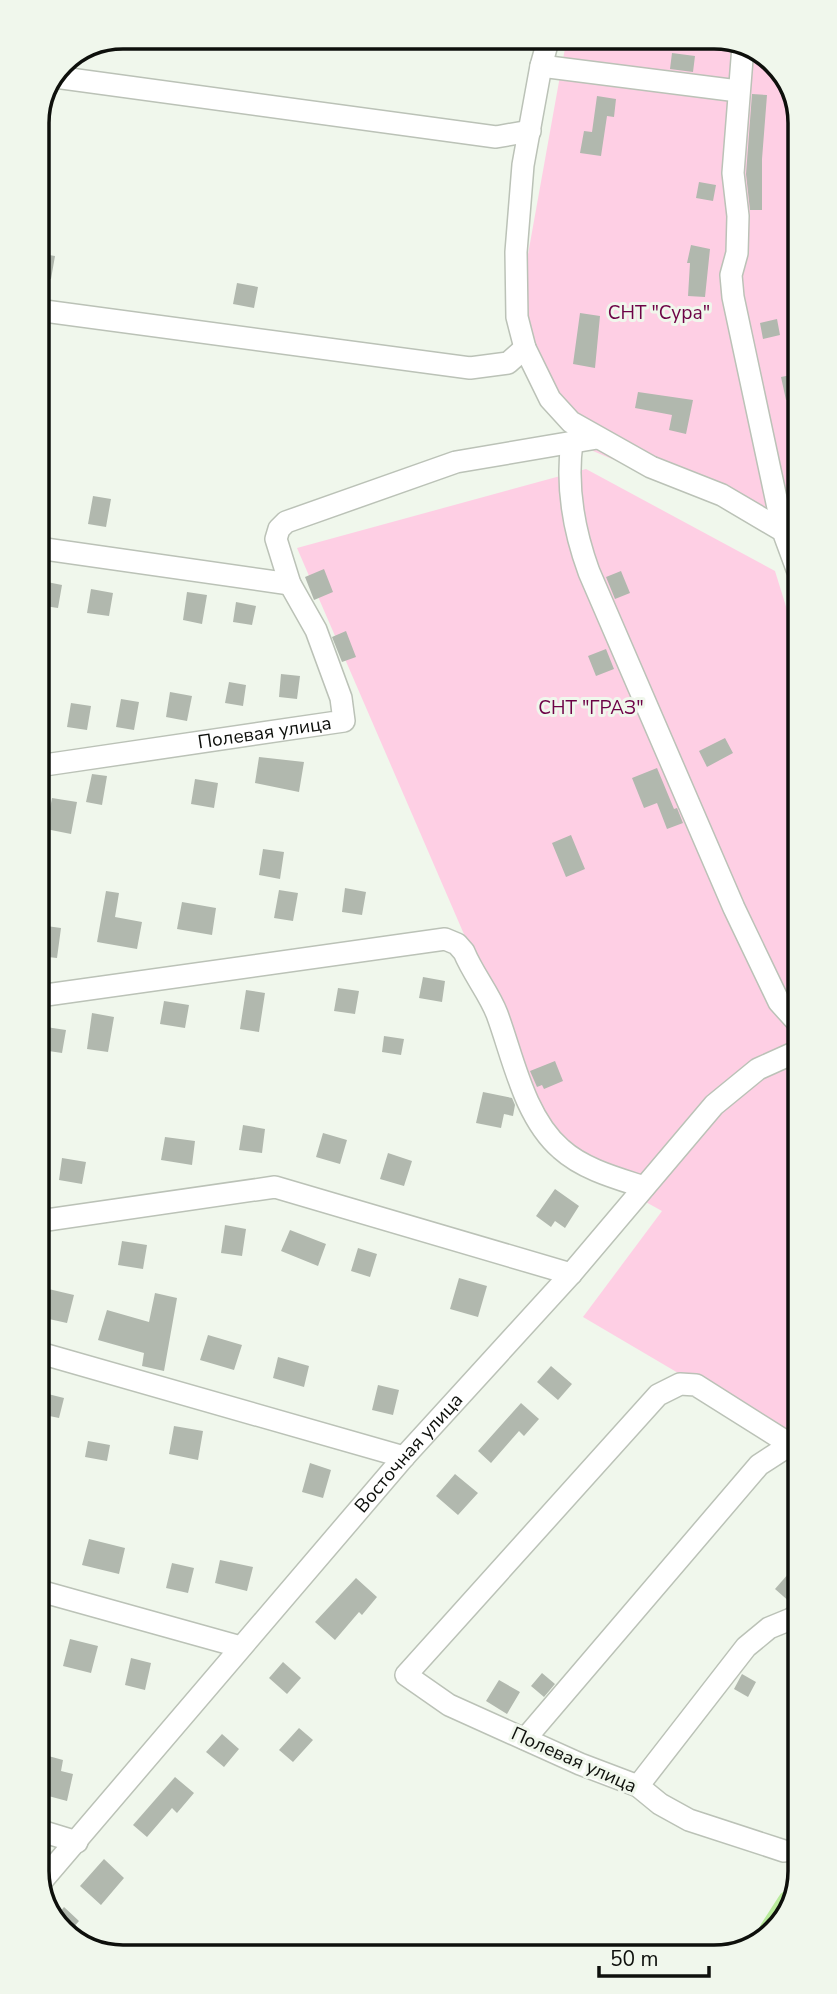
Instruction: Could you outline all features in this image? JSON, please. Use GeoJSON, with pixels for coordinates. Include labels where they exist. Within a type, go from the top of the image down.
{"type":"FeatureCollection","features":[{"type":"Feature","properties":{"kind":"street"},"geometry":{"type":"LineString","coordinates":[[546,49],[523,165],[516,252],[517,317],[524,348],[550,399],[571,422],[651,467],[722,495],[783,531]]}},
{"type":"Feature","properties":{"kind":"street"},"geometry":{"type":"LineString","coordinates":[[742,55],[733,173],[738,216],[737,253],[731,275],[733,297],[788,545]]}},
{"type":"Feature","properties":{"kind":"street"},"geometry":{"type":"LineString","coordinates":[[541,66],[738,90]]}},
{"type":"Feature","properties":{"kind":"street"},"geometry":{"type":"LineString","coordinates":[[64,78],[496,137],[530,131]]}},
{"type":"Feature","properties":{"kind":"street"},"geometry":{"type":"LineString","coordinates":[[49,312],[470,368],[508,363],[524,348]]}},
{"type":"Feature","properties":{"kind":"street"},"geometry":{"type":"LineString","coordinates":[[49,550],[290,584],[276,539],[279,529],[286,522],[456,462],[597,438]]}},
{"type":"Feature","properties":{"kind":"street"},"geometry":{"type":"LineString","coordinates":[[572,442],[569,460],[571,499],[580,548],[589,572],[734,908],[779,1002],[788,1012]]}},
{"type":"Feature","properties":{"kind":"street","name":"Полевая улица"},"geometry":{"type":"LineString","coordinates":[[49,764],[344,721],[341,698],[316,630],[290,584]]}},
{"type":"Feature","properties":{"kind":"street"},"geometry":{"type":"LineString","coordinates":[[49,995],[445,939],[457,944],[464,952],[495,1010],[512,1067],[551,1139],[578,1161],[643,1187]]}},
{"type":"Feature","properties":{"kind":"street","name":"Восточная улица"},"geometry":{"type":"LineString","coordinates":[[49,1873],[404,1457],[571,1274],[714,1105],[758,1069],[788,1056]]}},
{"type":"Feature","properties":{"kind":"street"},"geometry":{"type":"LineString","coordinates":[[49,1220],[275,1187],[571,1274]]}},
{"type":"Feature","properties":{"kind":"street"},"geometry":{"type":"LineString","coordinates":[[49,1356],[404,1457]]}},
{"type":"Feature","properties":{"kind":"street","name":"Полевая улица"},"geometry":{"type":"LineString","coordinates":[[784,1851],[689,1820],[660,1804],[638,1786],[580,1764],[449,1705],[406,1675],[658,1395],[680,1384],[695,1385],[788,1443]]}},
{"type":"Feature","properties":{"kind":"street"},"geometry":{"type":"LineString","coordinates":[[524,1739],[760,1465],[788,1450]]}},
{"type":"Feature","properties":{"kind":"street"},"geometry":{"type":"LineString","coordinates":[[49,1593],[242,1647]]}},
{"type":"Feature","properties":{"kind":"street"},"geometry":{"type":"LineString","coordinates":[[638,1786],[747,1647],[769,1628],[788,1621]]}},
{"type":"Feature","properties":{"kind":"street"},"geometry":{"type":"LineString","coordinates":[[49,1833],[77,1842]]}},
{"type":"Feature","properties":{"kind":"green space","name":"СНТ \"Сура\""},"geometry":{"type":"Polygon","coordinates":[[[565,49],[719,49],[738,53],[759,64],[770,74],[780,90],[787,108],[788,123],[788,533],[593,451],[511,349],[565,49]]]}},
{"type":"Feature","properties":{"kind":"green space","name":"СНТ \"ГРАЗ\""},"geometry":{"type":"Polygon","coordinates":[[[586,469],[775,571],[788,613],[788,1438],[583,1317],[662,1211],[559,1154],[297,548],[586,469]]]}},
{"type":"Feature","properties":{"kind":"building"},"geometry":{"type":"Polygon","coordinates":[[[672,53],[695,56],[693,72],[670,69],[672,53]]]}},
{"type":"Feature","properties":{"kind":"building"},"geometry":{"type":"Polygon","coordinates":[[[752,94],[767,95],[762,159],[762,210],[750,210],[746,174],[752,94]]]}},
{"type":"Feature","properties":{"kind":"building"},"geometry":{"type":"Polygon","coordinates":[[[597,96],[616,99],[614,117],[607,116],[601,156],[580,153],[584,131],[592,132],[597,96]]]}},
{"type":"Feature","properties":{"kind":"building"},"geometry":{"type":"Polygon","coordinates":[[[699,182],[716,185],[713,201],[696,198],[699,182]]]}},
{"type":"Feature","properties":{"kind":"building"},"geometry":{"type":"Polygon","coordinates":[[[691,245],[710,249],[705,297],[688,296],[690,263],[687,263],[691,245]]]}},
{"type":"Feature","properties":{"kind":"building"},"geometry":{"type":"Polygon","coordinates":[[[49,255],[55,256],[49,279],[49,255]]]}},
{"type":"Feature","properties":{"kind":"building"},"geometry":{"type":"Polygon","coordinates":[[[237,283],[258,287],[254,308],[233,304],[237,283]]]}},
{"type":"Feature","properties":{"kind":"building"},"geometry":{"type":"Polygon","coordinates":[[[580,313],[600,316],[595,368],[573,364],[580,313]]]}},
{"type":"Feature","properties":{"kind":"building"},"geometry":{"type":"Polygon","coordinates":[[[777,319],[780,335],[763,339],[760,323],[777,319]]]}},
{"type":"Feature","properties":{"kind":"building"},"geometry":{"type":"Polygon","coordinates":[[[788,376],[788,400],[786,400],[781,377],[788,376]]]}},
{"type":"Feature","properties":{"kind":"building"},"geometry":{"type":"Polygon","coordinates":[[[638,392],[693,400],[686,434],[669,430],[672,415],[635,408],[638,392]]]}},
{"type":"Feature","properties":{"kind":"building"},"geometry":{"type":"Polygon","coordinates":[[[93,496],[111,499],[106,527],[88,524],[93,496]]]}},
{"type":"Feature","properties":{"kind":"building"},"geometry":{"type":"Polygon","coordinates":[[[324,569],[333,592],[314,600],[305,577],[324,569]]]}},
{"type":"Feature","properties":{"kind":"building"},"geometry":{"type":"Polygon","coordinates":[[[621,571],[630,593],[615,599],[606,577],[621,571]]]}},
{"type":"Feature","properties":{"kind":"building"},"geometry":{"type":"Polygon","coordinates":[[[49,582],[62,585],[58,608],[49,607],[49,582]]]}},
{"type":"Feature","properties":{"kind":"building"},"geometry":{"type":"Polygon","coordinates":[[[91,589],[113,593],[109,616],[87,613],[91,589]]]}},
{"type":"Feature","properties":{"kind":"building"},"geometry":{"type":"Polygon","coordinates":[[[187,592],[207,595],[202,624],[183,620],[187,592]]]}},
{"type":"Feature","properties":{"kind":"building"},"geometry":{"type":"Polygon","coordinates":[[[236,602],[256,606],[252,625],[233,622],[236,602]]]}},
{"type":"Feature","properties":{"kind":"building"},"geometry":{"type":"Polygon","coordinates":[[[346,631],[356,657],[342,662],[332,637],[346,631]]]}},
{"type":"Feature","properties":{"kind":"building"},"geometry":{"type":"Polygon","coordinates":[[[606,649],[614,669],[596,676],[588,656],[606,649]]]}},
{"type":"Feature","properties":{"kind":"building"},"geometry":{"type":"Polygon","coordinates":[[[281,674],[300,676],[297,699],[279,697],[281,674]]]}},
{"type":"Feature","properties":{"kind":"building"},"geometry":{"type":"Polygon","coordinates":[[[229,682],[246,685],[243,706],[225,703],[229,682]]]}},
{"type":"Feature","properties":{"kind":"building"},"geometry":{"type":"Polygon","coordinates":[[[170,692],[192,696],[187,721],[166,717],[170,692]]]}},
{"type":"Feature","properties":{"kind":"building"},"geometry":{"type":"Polygon","coordinates":[[[121,699],[139,702],[134,730],[116,727],[121,699]]]}},
{"type":"Feature","properties":{"kind":"building"},"geometry":{"type":"Polygon","coordinates":[[[71,703],[91,706],[87,730],[67,727],[71,703]]]}},
{"type":"Feature","properties":{"kind":"building"},"geometry":{"type":"Polygon","coordinates":[[[725,738],[733,753],[707,767],[699,751],[725,738]]]}},
{"type":"Feature","properties":{"kind":"building"},"geometry":{"type":"Polygon","coordinates":[[[259,757],[304,762],[299,792],[255,783],[259,757]]]}},
{"type":"Feature","properties":{"kind":"building"},"geometry":{"type":"Polygon","coordinates":[[[657,768],[674,809],[677,808],[683,823],[667,829],[657,803],[644,808],[632,778],[657,768]]]}},
{"type":"Feature","properties":{"kind":"building"},"geometry":{"type":"Polygon","coordinates":[[[92,774],[107,776],[102,805],[86,802],[92,774]]]}},
{"type":"Feature","properties":{"kind":"building"},"geometry":{"type":"Polygon","coordinates":[[[195,779],[218,783],[214,808],[191,804],[195,779]]]}},
{"type":"Feature","properties":{"kind":"building"},"geometry":{"type":"Polygon","coordinates":[[[52,798],[77,802],[71,834],[49,830],[52,798]]]}},
{"type":"Feature","properties":{"kind":"building"},"geometry":{"type":"Polygon","coordinates":[[[571,835],[585,869],[566,877],[552,843],[571,835]]]}},
{"type":"Feature","properties":{"kind":"building"},"geometry":{"type":"Polygon","coordinates":[[[263,849],[284,852],[280,879],[259,875],[263,849]]]}},
{"type":"Feature","properties":{"kind":"building"},"geometry":{"type":"Polygon","coordinates":[[[345,888],[366,892],[362,915],[342,912],[345,888]]]}},
{"type":"Feature","properties":{"kind":"building"},"geometry":{"type":"Polygon","coordinates":[[[279,890],[298,893],[293,921],[274,918],[279,890]]]}},
{"type":"Feature","properties":{"kind":"building"},"geometry":{"type":"Polygon","coordinates":[[[106,891],[119,893],[115,917],[142,922],[137,949],[97,942],[106,891]]]}},
{"type":"Feature","properties":{"kind":"building"},"geometry":{"type":"Polygon","coordinates":[[[182,902],[216,908],[212,935],[177,929],[182,902]]]}},
{"type":"Feature","properties":{"kind":"building"},"geometry":{"type":"Polygon","coordinates":[[[49,926],[61,928],[57,958],[49,957],[49,926]]]}},
{"type":"Feature","properties":{"kind":"building"},"geometry":{"type":"Polygon","coordinates":[[[423,977],[445,981],[442,1002],[419,998],[423,977]]]}},
{"type":"Feature","properties":{"kind":"building"},"geometry":{"type":"Polygon","coordinates":[[[338,988],[359,991],[355,1014],[334,1011],[338,988]]]}},
{"type":"Feature","properties":{"kind":"building"},"geometry":{"type":"Polygon","coordinates":[[[246,990],[265,993],[259,1032],[240,1029],[246,990]]]}},
{"type":"Feature","properties":{"kind":"building"},"geometry":{"type":"Polygon","coordinates":[[[164,1001],[189,1005],[185,1028],[160,1024],[164,1001]]]}},
{"type":"Feature","properties":{"kind":"building"},"geometry":{"type":"Polygon","coordinates":[[[92,1013],[114,1017],[108,1052],[87,1049],[92,1013]]]}},
{"type":"Feature","properties":{"kind":"building"},"geometry":{"type":"Polygon","coordinates":[[[49,1027],[66,1030],[62,1053],[49,1051],[49,1027]]]}},
{"type":"Feature","properties":{"kind":"building"},"geometry":{"type":"Polygon","coordinates":[[[384,1036],[404,1039],[401,1055],[382,1052],[384,1036]]]}},
{"type":"Feature","properties":{"kind":"building"},"geometry":{"type":"Polygon","coordinates":[[[555,1061],[563,1081],[544,1089],[542,1085],[537,1087],[530,1071],[555,1061]]]}},
{"type":"Feature","properties":{"kind":"building"},"geometry":{"type":"Polygon","coordinates":[[[483,1092],[512,1098],[515,1105],[513,1116],[504,1114],[501,1128],[476,1123],[483,1092]]]}},
{"type":"Feature","properties":{"kind":"building"},"geometry":{"type":"Polygon","coordinates":[[[243,1125],[265,1129],[262,1153],[239,1150],[243,1125]]]}},
{"type":"Feature","properties":{"kind":"building"},"geometry":{"type":"Polygon","coordinates":[[[323,1133],[347,1140],[340,1164],[316,1157],[323,1133]]]}},
{"type":"Feature","properties":{"kind":"building"},"geometry":{"type":"Polygon","coordinates":[[[165,1137],[195,1141],[192,1165],[161,1160],[165,1137]]]}},
{"type":"Feature","properties":{"kind":"building"},"geometry":{"type":"Polygon","coordinates":[[[388,1153],[412,1161],[404,1186],[380,1179],[388,1153]]]}},
{"type":"Feature","properties":{"kind":"building"},"geometry":{"type":"Polygon","coordinates":[[[62,1158],[86,1162],[82,1184],[59,1180],[62,1158]]]}},
{"type":"Feature","properties":{"kind":"building"},"geometry":{"type":"Polygon","coordinates":[[[555,1189],[579,1206],[565,1228],[555,1221],[551,1227],[536,1216],[555,1189]]]}},
{"type":"Feature","properties":{"kind":"building"},"geometry":{"type":"Polygon","coordinates":[[[225,1225],[246,1229],[242,1256],[221,1253],[225,1225]]]}},
{"type":"Feature","properties":{"kind":"building"},"geometry":{"type":"Polygon","coordinates":[[[290,1230],[326,1244],[318,1266],[281,1251],[290,1230]]]}},
{"type":"Feature","properties":{"kind":"building"},"geometry":{"type":"Polygon","coordinates":[[[122,1241],[147,1245],[143,1269],[118,1265],[122,1241]]]}},
{"type":"Feature","properties":{"kind":"building"},"geometry":{"type":"Polygon","coordinates":[[[358,1248],[377,1254],[370,1277],[351,1271],[358,1248]]]}},
{"type":"Feature","properties":{"kind":"building"},"geometry":{"type":"Polygon","coordinates":[[[459,1278],[487,1286],[478,1317],[450,1309],[459,1278]]]}},
{"type":"Feature","properties":{"kind":"building"},"geometry":{"type":"Polygon","coordinates":[[[49,1289],[74,1295],[67,1323],[49,1319],[49,1289]]]}},
{"type":"Feature","properties":{"kind":"building"},"geometry":{"type":"Polygon","coordinates":[[[155,1293],[177,1298],[164,1371],[142,1366],[144,1353],[98,1340],[107,1310],[149,1322],[155,1293]]]}},
{"type":"Feature","properties":{"kind":"building"},"geometry":{"type":"Polygon","coordinates":[[[208,1335],[242,1345],[234,1370],[200,1360],[208,1335]]]}},
{"type":"Feature","properties":{"kind":"building"},"geometry":{"type":"Polygon","coordinates":[[[278,1357],[309,1366],[304,1387],[273,1378],[278,1357]]]}},
{"type":"Feature","properties":{"kind":"building"},"geometry":{"type":"Polygon","coordinates":[[[551,1366],[572,1384],[558,1400],[537,1382],[551,1366]]]}},
{"type":"Feature","properties":{"kind":"building"},"geometry":{"type":"Polygon","coordinates":[[[378,1385],[399,1390],[393,1415],[372,1410],[378,1385]]]}},
{"type":"Feature","properties":{"kind":"building"},"geometry":{"type":"Polygon","coordinates":[[[49,1394],[64,1398],[59,1418],[49,1416],[49,1394]]]}},
{"type":"Feature","properties":{"kind":"building"},"geometry":{"type":"Polygon","coordinates":[[[521,1403],[539,1419],[524,1436],[519,1431],[491,1463],[478,1451],[521,1403]]]}},
{"type":"Feature","properties":{"kind":"building"},"geometry":{"type":"Polygon","coordinates":[[[174,1426],[203,1431],[198,1460],[169,1454],[174,1426]]]}},
{"type":"Feature","properties":{"kind":"building"},"geometry":{"type":"Polygon","coordinates":[[[88,1441],[110,1445],[107,1461],[85,1457],[88,1441]]]}},
{"type":"Feature","properties":{"kind":"building"},"geometry":{"type":"Polygon","coordinates":[[[310,1463],[331,1470],[323,1498],[302,1492],[310,1463]]]}},
{"type":"Feature","properties":{"kind":"building"},"geometry":{"type":"Polygon","coordinates":[[[455,1474],[478,1493],[458,1515],[436,1496],[455,1474]]]}},
{"type":"Feature","properties":{"kind":"building"},"geometry":{"type":"Polygon","coordinates":[[[89,1539],[125,1548],[119,1574],[82,1565],[89,1539]]]}},
{"type":"Feature","properties":{"kind":"building"},"geometry":{"type":"Polygon","coordinates":[[[220,1560],[253,1567],[247,1591],[215,1583],[220,1560]]]}},
{"type":"Feature","properties":{"kind":"building"},"geometry":{"type":"Polygon","coordinates":[[[172,1563],[194,1568],[188,1593],[166,1588],[172,1563]]]}},
{"type":"Feature","properties":{"kind":"building"},"geometry":{"type":"Polygon","coordinates":[[[788,1574],[788,1600],[775,1589],[788,1574]]]}},
{"type":"Feature","properties":{"kind":"building"},"geometry":{"type":"Polygon","coordinates":[[[356,1578],[377,1597],[362,1615],[359,1612],[335,1640],[315,1622],[356,1578]]]}},
{"type":"Feature","properties":{"kind":"building"},"geometry":{"type":"Polygon","coordinates":[[[70,1639],[98,1646],[91,1673],[63,1666],[70,1639]]]}},
{"type":"Feature","properties":{"kind":"building"},"geometry":{"type":"Polygon","coordinates":[[[131,1658],[151,1663],[145,1690],[125,1685],[131,1658]]]}},
{"type":"Feature","properties":{"kind":"building"},"geometry":{"type":"Polygon","coordinates":[[[283,1662],[301,1678],[287,1694],[269,1678],[283,1662]]]}},
{"type":"Feature","properties":{"kind":"building"},"geometry":{"type":"Polygon","coordinates":[[[542,1673],[555,1684],[544,1697],[531,1686],[542,1673]]]}},
{"type":"Feature","properties":{"kind":"building"},"geometry":{"type":"Polygon","coordinates":[[[742,1674],[756,1682],[748,1697],[734,1689],[742,1674]]]}},
{"type":"Feature","properties":{"kind":"building"},"geometry":{"type":"Polygon","coordinates":[[[499,1680],[520,1692],[507,1714],[486,1701],[499,1680]]]}},
{"type":"Feature","properties":{"kind":"building"},"geometry":{"type":"Polygon","coordinates":[[[299,1728],[313,1740],[293,1762],[279,1750],[299,1728]]]}},
{"type":"Feature","properties":{"kind":"building"},"geometry":{"type":"Polygon","coordinates":[[[222,1734],[239,1749],[224,1767],[206,1752],[222,1734]]]}},
{"type":"Feature","properties":{"kind":"building"},"geometry":{"type":"Polygon","coordinates":[[[49,1756],[63,1760],[61,1771],[73,1774],[67,1801],[49,1796],[49,1756]]]}},
{"type":"Feature","properties":{"kind":"building"},"geometry":{"type":"Polygon","coordinates":[[[175,1777],[194,1793],[177,1813],[172,1808],[147,1837],[133,1825],[175,1777]]]}},
{"type":"Feature","properties":{"kind":"building"},"geometry":{"type":"Polygon","coordinates":[[[104,1859],[124,1878],[101,1905],[80,1886],[104,1859]]]}},
{"type":"Feature","properties":{"kind":"building"},"geometry":{"type":"Polygon","coordinates":[[[64,1907],[79,1921],[74,1927],[61,1911],[64,1907]]]}}]}
